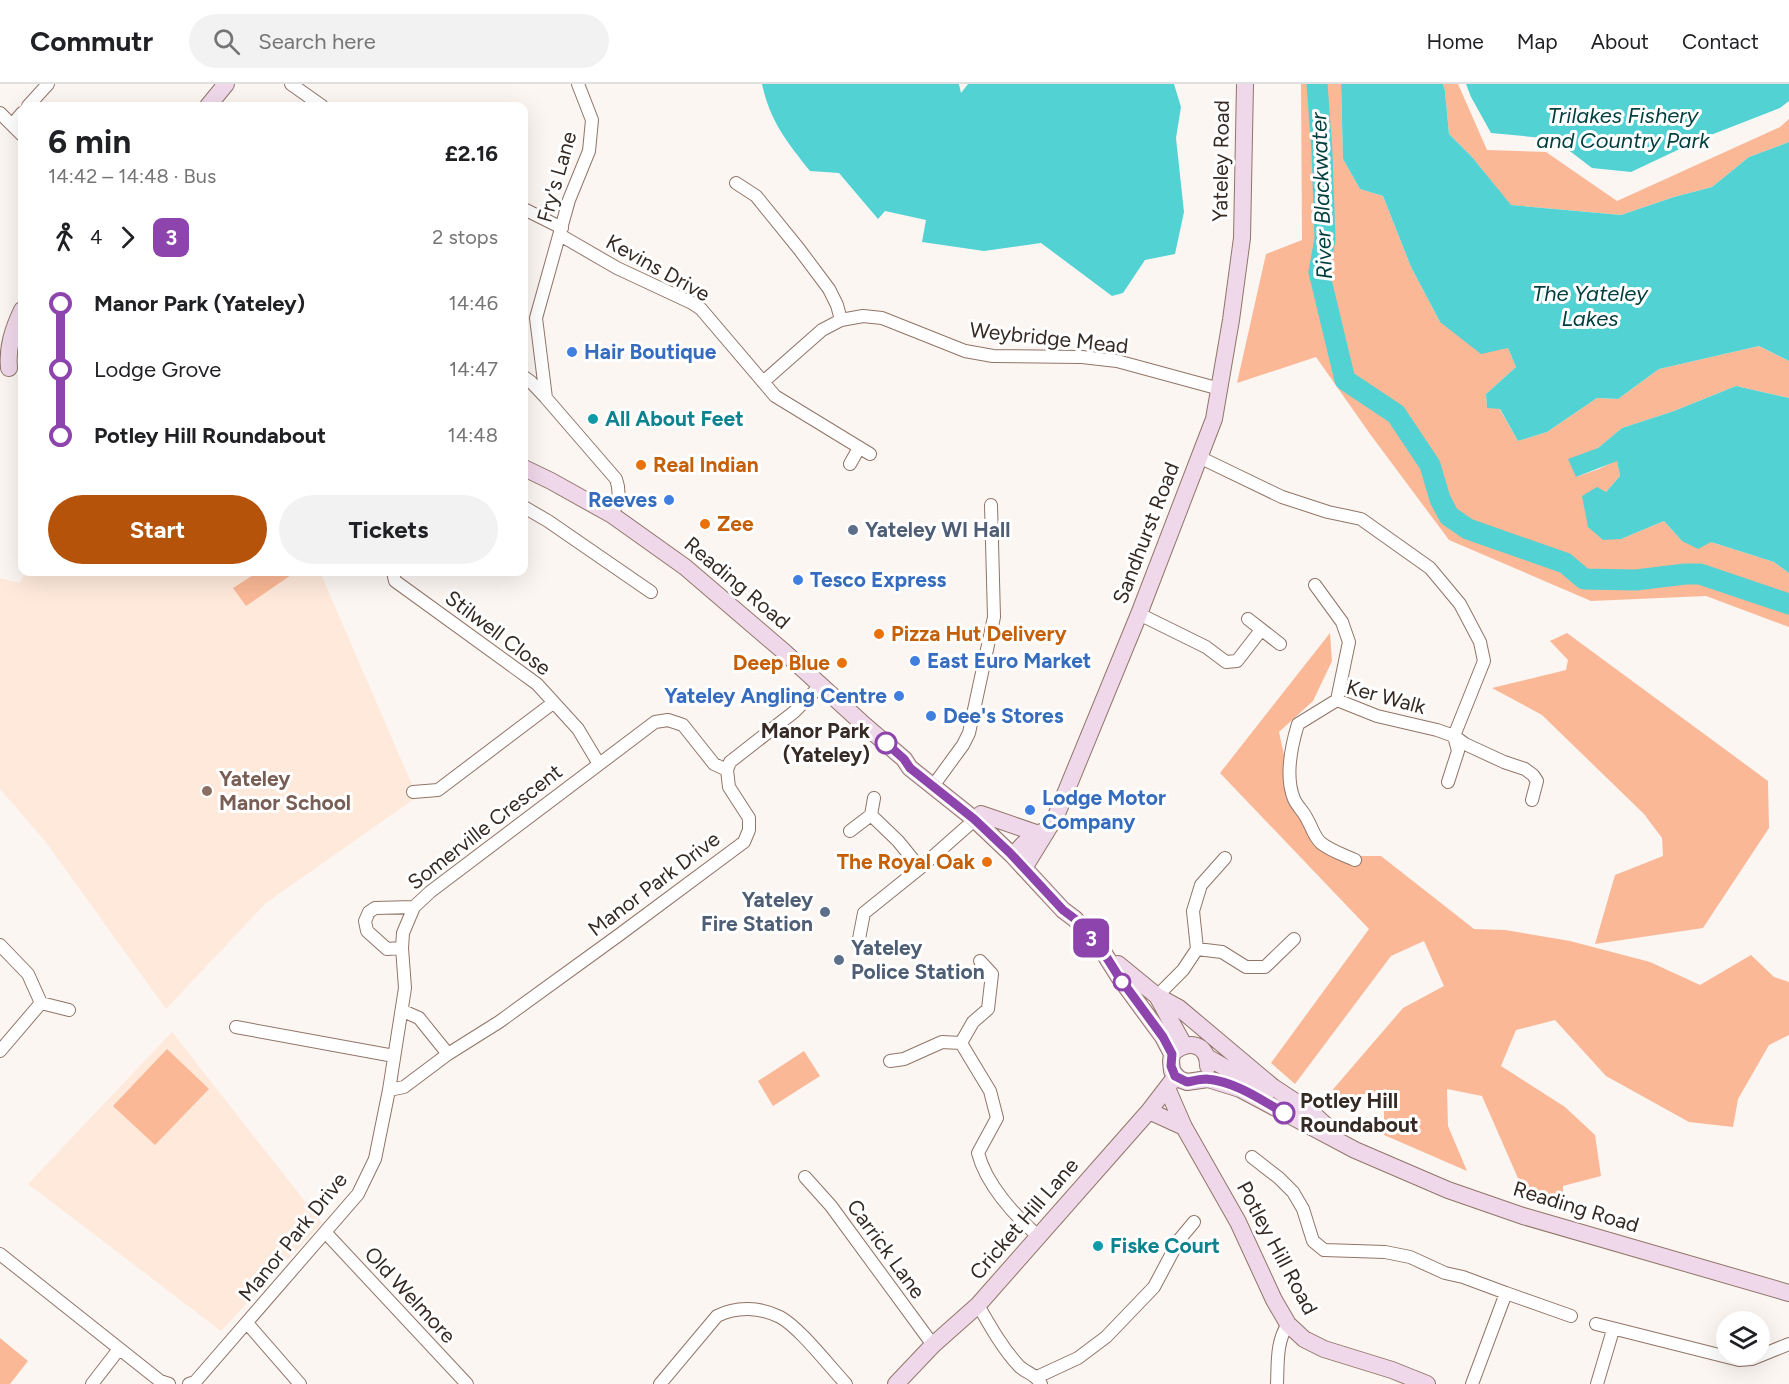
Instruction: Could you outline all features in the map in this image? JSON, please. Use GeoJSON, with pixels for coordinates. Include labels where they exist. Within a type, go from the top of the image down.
{"type":"FeatureCollection","features":[{"type":"Feature","properties":{"kind":"main road"},"geometry":{"type":"LineString","coordinates":[[210,102],[226,84]]}},
{"type":"Feature","properties":{"kind":"main road","name":"Yateley Road"},"geometry":{"type":"LineString","coordinates":[[1242,238],[1245,84]]}},
{"type":"Feature","properties":{"kind":"main road","name":"Sandhurst Road"},"geometry":{"type":"LineString","coordinates":[[1022,857],[1056,816],[1139,614],[1214,419],[1242,238]]}},
{"type":"Feature","properties":{"kind":"main road"},"geometry":{"type":"LineString","coordinates":[[11,369],[8,355],[13,330],[18,319]]}},
{"type":"Feature","properties":{"kind":"main road","name":"Reading Road"},"geometry":{"type":"LineString","coordinates":[[528,470],[551,480],[612,515],[686,567],[904,759],[914,761],[935,783],[978,817],[1069,903],[1075,919],[1102,950],[1163,1037],[1178,1049]]}},
{"type":"Feature","properties":{"kind":"main road"},"geometry":{"type":"LineString","coordinates":[[978,817],[1041,832]]}},
{"type":"Feature","properties":{"kind":"main road","name":"Reading Road"},"geometry":{"type":"LineString","coordinates":[[1102,950],[1157,996],[1179,1008],[1273,1087],[1311,1112],[1354,1150]]}},
{"type":"Feature","properties":{"kind":"main road","name":"Reading Road"},"geometry":{"type":"LineString","coordinates":[[1157,996],[1178,1049],[1171,1066],[1171,1082],[1208,1079],[1240,1089],[1354,1150],[1448,1190],[1523,1216],[1789,1293]]}},
{"type":"Feature","properties":{"kind":"main road","name":"Reading Road"},"geometry":{"type":"LineString","coordinates":[[1178,1049],[1197,1045],[1207,1057],[1285,1103],[1311,1112]]}},
{"type":"Feature","properties":{"kind":"main road"},"geometry":{"type":"LineString","coordinates":[[1198,1079],[1206,1072],[1207,1057]]}},
{"type":"Feature","properties":{"kind":"main road","name":"Cricket Hill Lane"},"geometry":{"type":"LineString","coordinates":[[896,1384],[933,1345],[978,1305],[1149,1111],[1171,1082]]}},
{"type":"Feature","properties":{"kind":"main road","name":"Potley Hill Road"},"geometry":{"type":"LineString","coordinates":[[1171,1082],[1184,1127],[1238,1222],[1274,1300],[1288,1324],[1304,1339],[1324,1349],[1427,1384]]}},
{"type":"Feature","properties":{"kind":"main road"},"geometry":{"type":"LineString","coordinates":[[1149,1111],[1184,1127]]}},
{"type":"Feature","properties":{"kind":"street"},"geometry":{"type":"LineString","coordinates":[[32,102],[48,84]]}},
{"type":"Feature","properties":{"kind":"street"},"geometry":{"type":"LineString","coordinates":[[291,84],[316,102]]}},
{"type":"Feature","properties":{"kind":"street","name":"Fry's Lane"},"geometry":{"type":"LineString","coordinates":[[546,398],[536,318],[569,200],[589,151],[592,120],[578,84]]}},
{"type":"Feature","properties":{"kind":"street"},"geometry":{"type":"LineString","coordinates":[[0,113],[18,131]]}},
{"type":"Feature","properties":{"kind":"street"},"geometry":{"type":"LineString","coordinates":[[12,125],[18,118]]}},
{"type":"Feature","properties":{"kind":"street"},"geometry":{"type":"LineString","coordinates":[[735,183],[756,196],[799,249],[829,289],[841,320]]}},
{"type":"Feature","properties":{"kind":"street","name":"Kevins Drive"},"geometry":{"type":"LineString","coordinates":[[528,211],[616,268],[701,309],[775,396],[864,451],[850,464]]}},
{"type":"Feature","properties":{"kind":"street","name":"Weybridge Mead"},"geometry":{"type":"LineString","coordinates":[[763,382],[822,330],[841,320],[862,316],[882,318],[965,351],[993,356],[1082,357],[1117,361],[1220,389]]}},
{"type":"Feature","properties":{"kind":"street"},"geometry":{"type":"LineString","coordinates":[[528,320],[536,318]]}},
{"type":"Feature","properties":{"kind":"street"},"geometry":{"type":"LineString","coordinates":[[528,380],[616,479],[619,497],[612,515]]}},
{"type":"Feature","properties":{"kind":"street"},"geometry":{"type":"LineString","coordinates":[[1199,457],[1282,497],[1328,512],[1361,519],[1430,568],[1460,604],[1480,642],[1484,661],[1454,736],[1458,751],[1448,782]]}},
{"type":"Feature","properties":{"kind":"street"},"geometry":{"type":"LineString","coordinates":[[935,783],[969,733],[994,617],[991,506]]}},
{"type":"Feature","properties":{"kind":"street"},"geometry":{"type":"LineString","coordinates":[[528,509],[651,592]]}},
{"type":"Feature","properties":{"kind":"street","name":"Stilwell Close"},"geometry":{"type":"LineString","coordinates":[[394,576],[395,581],[537,684],[578,729],[599,764]]}},
{"type":"Feature","properties":{"kind":"street"},"geometry":{"type":"LineString","coordinates":[[1315,585],[1342,622],[1349,642],[1337,700]]}},
{"type":"Feature","properties":{"kind":"street"},"geometry":{"type":"LineString","coordinates":[[1139,614],[1206,648],[1226,662],[1237,661],[1261,630]]}},
{"type":"Feature","properties":{"kind":"street"},"geometry":{"type":"LineString","coordinates":[[1248,619],[1280,644]]}},
{"type":"Feature","properties":{"kind":"street"},"geometry":{"type":"LineString","coordinates":[[727,770],[730,762],[794,712],[821,685]]}},
{"type":"Feature","properties":{"kind":"street","name":"Ker Walk"},"geometry":{"type":"LineString","coordinates":[[1355,860],[1319,842],[1295,801],[1291,786],[1293,740],[1298,724],[1337,700],[1377,716],[1454,736],[1504,762],[1525,769],[1537,781],[1532,800]]}},
{"type":"Feature","properties":{"kind":"street","name":"Stilwell Close"},"geometry":{"type":"LineString","coordinates":[[413,792],[438,790],[553,703]]}},
{"type":"Feature","properties":{"kind":"street","name":"Somerville Crescent"},"geometry":{"type":"LineString","coordinates":[[389,1090],[405,988],[403,933],[414,908],[430,892],[655,722],[668,720],[683,725],[714,764],[727,770]]}},
{"type":"Feature","properties":{"kind":"street","name":"Manor Park Drive"},"geometry":{"type":"LineString","coordinates":[[189,1384],[195,1382],[248,1323],[358,1194],[375,1159],[389,1090],[404,1087],[448,1054],[499,1022],[744,842],[749,830],[749,818],[729,787],[727,770]]}},
{"type":"Feature","properties":{"kind":"street"},"geometry":{"type":"LineString","coordinates":[[850,831],[871,815],[874,798]]}},
{"type":"Feature","properties":{"kind":"street"},"geometry":{"type":"LineString","coordinates":[[871,815],[898,841],[920,868]]}},
{"type":"Feature","properties":{"kind":"street"},"geometry":{"type":"LineString","coordinates":[[858,944],[864,913],[978,817]]}},
{"type":"Feature","properties":{"kind":"street"},"geometry":{"type":"LineString","coordinates":[[1157,996],[1183,970],[1197,950],[1192,910],[1201,885],[1225,858]]}},
{"type":"Feature","properties":{"kind":"street"},"geometry":{"type":"LineString","coordinates":[[402,948],[387,949],[367,931],[365,921],[369,912],[375,908],[414,908]]}},
{"type":"Feature","properties":{"kind":"street"},"geometry":{"type":"LineString","coordinates":[[1197,950],[1222,952],[1246,968],[1265,967],[1294,939]]}},
{"type":"Feature","properties":{"kind":"street"},"geometry":{"type":"LineString","coordinates":[[0,945],[28,974],[41,1003]]}},
{"type":"Feature","properties":{"kind":"street"},"geometry":{"type":"LineString","coordinates":[[961,1043],[973,1022],[988,1009],[992,974],[980,961]]}},
{"type":"Feature","properties":{"kind":"street"},"geometry":{"type":"LineString","coordinates":[[41,1003],[69,1010]]}},
{"type":"Feature","properties":{"kind":"street"},"geometry":{"type":"LineString","coordinates":[[0,1051],[41,1003]]}},
{"type":"Feature","properties":{"kind":"street"},"geometry":{"type":"LineString","coordinates":[[402,1011],[419,1018],[448,1054]]}},
{"type":"Feature","properties":{"kind":"street"},"geometry":{"type":"LineString","coordinates":[[236,1028],[394,1056]]}},
{"type":"Feature","properties":{"kind":"street"},"geometry":{"type":"LineString","coordinates":[[890,1061],[904,1059],[942,1042],[961,1043]]}},
{"type":"Feature","properties":{"kind":"street"},"geometry":{"type":"LineString","coordinates":[[961,1043],[990,1091],[997,1118],[978,1153],[982,1170],[1019,1220],[1038,1236]]}},
{"type":"Feature","properties":{"kind":"street"},"geometry":{"type":"LineString","coordinates":[[1252,1158],[1280,1178],[1293,1192],[1303,1209],[1313,1241],[1324,1250],[1385,1252],[1410,1257],[1445,1273],[1463,1277],[1571,1316]]}},
{"type":"Feature","properties":{"kind":"street","name":"Carrick Lane"},"geometry":{"type":"LineString","coordinates":[[805,1177],[831,1206],[933,1345]]}},
{"type":"Feature","properties":{"kind":"street"},"geometry":{"type":"LineString","coordinates":[[978,1305],[1020,1367],[1039,1380],[1078,1358],[1106,1337],[1154,1287],[1179,1240],[1194,1222]]}},
{"type":"Feature","properties":{"kind":"street","name":"Old Welmore"},"geometry":{"type":"LineString","coordinates":[[325,1232],[467,1384]]}},
{"type":"Feature","properties":{"kind":"street"},"geometry":{"type":"LineString","coordinates":[[0,1254],[160,1381],[169,1384]]}},
{"type":"Feature","properties":{"kind":"street"},"geometry":{"type":"LineString","coordinates":[[1472,1384],[1506,1293]]}},
{"type":"Feature","properties":{"kind":"street"},"geometry":{"type":"LineString","coordinates":[[660,1384],[717,1316],[727,1311],[741,1309],[758,1310],[780,1317],[794,1328],[846,1384]]}},
{"type":"Feature","properties":{"kind":"street"},"geometry":{"type":"LineString","coordinates":[[248,1323],[300,1384]]}},
{"type":"Feature","properties":{"kind":"street"},"geometry":{"type":"LineString","coordinates":[[1277,1384],[1279,1347],[1282,1333],[1288,1324]]}},
{"type":"Feature","properties":{"kind":"street"},"geometry":{"type":"LineString","coordinates":[[1596,1324],[1739,1360],[1752,1359],[1789,1344]]}},
{"type":"Feature","properties":{"kind":"street"},"geometry":{"type":"LineString","coordinates":[[1597,1384],[1613,1330]]}},
{"type":"Feature","properties":{"kind":"street"},"geometry":{"type":"LineString","coordinates":[[92,1384],[119,1349]]}},
{"type":"Feature","properties":{"kind":"shaded area"},"geometry":{"type":"Polygon","coordinates":[[[1301,84],[1341,84],[1343,159],[1360,189],[1383,196],[1411,267],[1440,322],[1508,348],[1516,367],[1486,394],[1487,408],[1499,408],[1518,441],[1547,432],[1597,398],[1618,399],[1659,369],[1759,346],[1789,361],[1789,398],[1736,386],[1674,411],[1622,428],[1598,448],[1576,477],[1617,460],[1620,476],[1606,492],[1621,539],[1664,521],[1682,541],[1711,542],[1774,562],[1789,573],[1789,627],[1706,596],[1591,601],[1449,540],[1316,357],[1237,383],[1266,254],[1302,240],[1301,84]]]}},
{"type":"Feature","properties":{"kind":"shaded area"},"geometry":{"type":"Polygon","coordinates":[[[1443,84],[1458,84],[1487,150],[1546,152],[1617,201],[1780,127],[1789,119],[1789,142],[1749,157],[1712,187],[1621,215],[1510,205],[1472,157],[1449,134],[1443,84]]]}},
{"type":"Feature","properties":{"kind":"shaded area","name":"Yateley Manor School"},"geometry":{"type":"Polygon","coordinates":[[[23,576],[322,576],[413,787],[414,799],[266,903],[166,1009],[45,841],[0,789],[0,578],[19,583],[23,576]]]}},
{"type":"Feature","properties":{"kind":"shaded area"},"geometry":{"type":"Polygon","coordinates":[[[252,576],[290,576],[246,606],[233,588],[252,576]]]}},
{"type":"Feature","properties":{"kind":"shaded area"},"geometry":{"type":"Polygon","coordinates":[[[1330,633],[1332,661],[1313,701],[1279,732],[1291,802],[1340,856],[1381,856],[1474,929],[1505,930],[1570,941],[1650,962],[1700,985],[1751,955],[1774,977],[1789,982],[1789,1035],[1769,1045],[1738,1099],[1733,1127],[1689,1122],[1606,1076],[1555,1020],[1516,1030],[1501,1066],[1565,1107],[1595,1135],[1601,1176],[1563,1186],[1563,1199],[1524,1192],[1482,1096],[1447,1089],[1448,1126],[1467,1171],[1384,1135],[1384,1091],[1323,1101],[1403,1008],[1444,986],[1424,941],[1391,956],[1295,1084],[1271,1063],[1369,929],[1220,773],[1330,633]]]}},
{"type":"Feature","properties":{"kind":"shaded area"},"geometry":{"type":"Polygon","coordinates":[[[1567,633],[1768,781],[1769,828],[1703,928],[1595,944],[1615,875],[1663,856],[1662,838],[1644,814],[1542,715],[1492,688],[1566,670],[1568,660],[1550,641],[1567,633]]]}},
{"type":"Feature","properties":{"kind":"shaded area"},"geometry":{"type":"Polygon","coordinates":[[[172,1032],[322,1223],[221,1331],[28,1184],[172,1032]]]}},
{"type":"Feature","properties":{"kind":"shaded area"},"geometry":{"type":"Polygon","coordinates":[[[167,1049],[209,1089],[155,1145],[113,1106],[167,1049]]]}},
{"type":"Feature","properties":{"kind":"shaded area"},"geometry":{"type":"Polygon","coordinates":[[[804,1051],[820,1076],[773,1106],[758,1081],[804,1051]]]}},
{"type":"Feature","properties":{"kind":"shaded area"},"geometry":{"type":"Polygon","coordinates":[[[0,1338],[28,1361],[10,1384],[0,1384],[0,1338]]]}},
{"type":"Feature","properties":{"kind":"water"},"geometry":{"type":"Polygon","coordinates":[[[762,84],[959,84],[961,93],[968,84],[1174,84],[1181,107],[1176,138],[1184,212],[1175,254],[1145,260],[1123,293],[1112,296],[1041,243],[984,251],[922,242],[926,220],[885,211],[878,219],[839,173],[810,171],[775,120],[762,84]]]}},
{"type":"Feature","properties":{"kind":"water","name":"The Yateley Lakes"},"geometry":{"type":"Polygon","coordinates":[[[1341,84],[1443,84],[1449,134],[1472,157],[1511,205],[1621,215],[1712,187],[1749,157],[1789,142],[1789,361],[1759,346],[1659,369],[1618,399],[1597,398],[1547,432],[1518,441],[1500,409],[1487,408],[1486,394],[1516,367],[1508,348],[1481,354],[1440,322],[1411,267],[1383,196],[1360,189],[1343,159],[1341,84]]]}},
{"type":"Feature","properties":{"kind":"water","name":"Trilakes Fishery and Country Park"},"geometry":{"type":"Polygon","coordinates":[[[1466,84],[1789,84],[1789,101],[1780,108],[1703,138],[1631,172],[1592,168],[1554,139],[1491,133],[1466,84]]]}},
{"type":"Feature","properties":{"kind":"water"},"geometry":{"type":"Polygon","coordinates":[[[1736,386],[1789,398],[1789,573],[1774,562],[1711,542],[1698,549],[1682,541],[1664,521],[1621,539],[1603,540],[1588,527],[1582,496],[1597,487],[1606,492],[1620,476],[1617,461],[1576,477],[1568,459],[1598,448],[1622,428],[1674,411],[1736,386]]]}},
{"type":"Feature","properties":{"kind":"waterway","name":"River Blackwater"},"geometry":{"type":"LineString","coordinates":[[1317,84],[1325,239],[1319,272],[1345,380],[1396,414],[1430,465],[1440,499],[1449,516],[1468,529],[1565,563],[1584,579],[1636,580],[1700,574],[1789,604]]}},
{"type":"Feature","properties":{"kind":"bus line","name":"3"},"geometry":{"type":"LineString","coordinates":[[886,743],[904,759],[910,768],[974,819],[1010,853],[1102,950],[1163,1037],[1172,1054],[1171,1066],[1175,1076],[1187,1082],[1208,1079],[1228,1084],[1284,1113]]}},
{"type":"Feature","properties":{"kind":"place","name":"Hair Boutique"},"geometry":{"type":"Point","coordinates":[572,352]}},
{"type":"Feature","properties":{"kind":"place","name":"All About Feet"},"geometry":{"type":"Point","coordinates":[593,419]}},
{"type":"Feature","properties":{"kind":"place","name":"Real Indian"},"geometry":{"type":"Point","coordinates":[641,465]}},
{"type":"Feature","properties":{"kind":"place","name":"Reeves"},"geometry":{"type":"Point","coordinates":[669,500]}},
{"type":"Feature","properties":{"kind":"place","name":"Zee"},"geometry":{"type":"Point","coordinates":[705,524]}},
{"type":"Feature","properties":{"kind":"place","name":"Yateley WI Hall"},"geometry":{"type":"Point","coordinates":[853,530]}},
{"type":"Feature","properties":{"kind":"place","name":"Tesco Express"},"geometry":{"type":"Point","coordinates":[798,580]}},
{"type":"Feature","properties":{"kind":"place","name":"Pizza Hut Delivery"},"geometry":{"type":"Point","coordinates":[879,634]}},
{"type":"Feature","properties":{"kind":"place","name":"East Euro Market"},"geometry":{"type":"Point","coordinates":[915,661]}},
{"type":"Feature","properties":{"kind":"place","name":"Deep Blue"},"geometry":{"type":"Point","coordinates":[842,663]}},
{"type":"Feature","properties":{"kind":"place","name":"Yateley Angling Centre"},"geometry":{"type":"Point","coordinates":[899,696]}},
{"type":"Feature","properties":{"kind":"place","name":"Dee's Stores"},"geometry":{"type":"Point","coordinates":[931,716]}},
{"type":"Feature","properties":{"kind":"place","name":"Manor Park (Yateley)"},"geometry":{"type":"Point","coordinates":[886,743]}},
{"type":"Feature","properties":{"kind":"place","name":"Yateley Manor School"},"geometry":{"type":"Point","coordinates":[207,791]}},
{"type":"Feature","properties":{"kind":"place","name":"Lodge Motor Company"},"geometry":{"type":"Point","coordinates":[1030,810]}},
{"type":"Feature","properties":{"kind":"place","name":"The Royal Oak"},"geometry":{"type":"Point","coordinates":[987,862]}},
{"type":"Feature","properties":{"kind":"place","name":"Yateley Fire Station"},"geometry":{"type":"Point","coordinates":[825,912]}},
{"type":"Feature","properties":{"kind":"place","name":"Yateley Police Station"},"geometry":{"type":"Point","coordinates":[839,960]}},
{"type":"Feature","properties":{"kind":"place","name":"Potley Hill Roundabout"},"geometry":{"type":"Point","coordinates":[1284,1113]}},
{"type":"Feature","properties":{"kind":"place","name":"Fiske Court"},"geometry":{"type":"Point","coordinates":[1098,1246]}}]}
